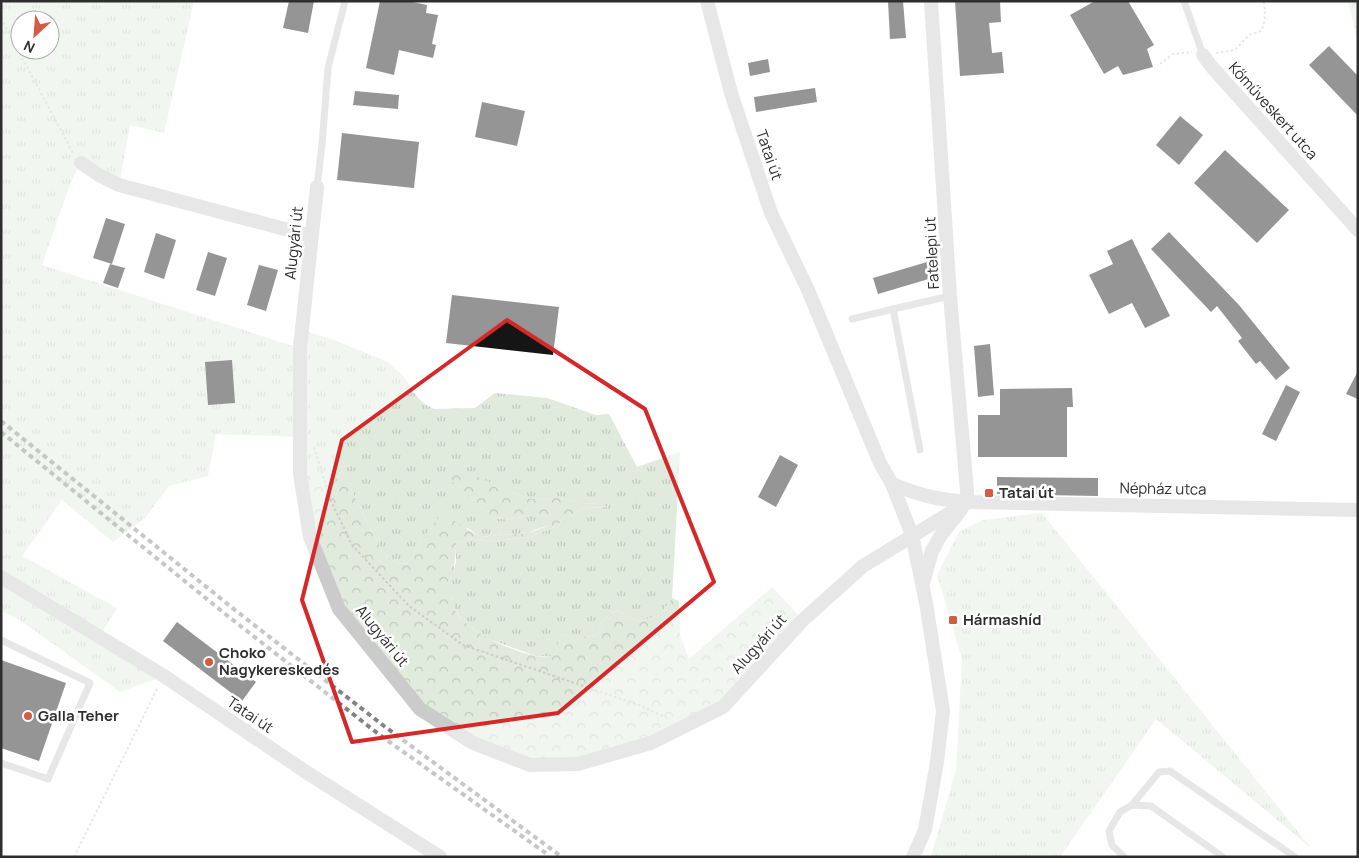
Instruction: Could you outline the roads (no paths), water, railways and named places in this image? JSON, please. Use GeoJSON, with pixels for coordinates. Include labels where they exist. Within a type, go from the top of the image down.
{"type":"FeatureCollection","features":[{"type":"Feature","properties":{"kind":"street","name":"Tatai út"},"geometry":{"type":"LineString","coordinates":[[707,1],[730,92],[771,213],[808,290],[880,463],[892,484],[912,535],[926,603],[943,711],[937,762],[925,830],[913,857]]}},
{"type":"Feature","properties":{"kind":"street","name":"Fatelepi út"},"geometry":{"type":"LineString","coordinates":[[931,1],[950,296],[968,502]]}},
{"type":"Feature","properties":{"kind":"street","name":"Kőműveskert utca"},"geometry":{"type":"LineString","coordinates":[[1203,55],[1358,230]]}},
{"type":"Feature","properties":{"kind":"street"},"geometry":{"type":"LineString","coordinates":[[80,163],[119,185],[311,236]]}},
{"type":"Feature","properties":{"kind":"street","name":"Alugyári út"},"geometry":{"type":"LineString","coordinates":[[317,187],[300,348],[300,474],[310,537],[339,609],[420,709],[473,743],[530,765],[578,764],[651,743],[723,707],[803,620],[826,598],[863,566],[912,535]]}},
{"type":"Feature","properties":{"kind":"street","name":"Népház utca"},"geometry":{"type":"LineString","coordinates":[[892,484],[918,495],[941,500],[968,502],[1358,510]]}},
{"type":"Feature","properties":{"kind":"street"},"geometry":{"type":"LineString","coordinates":[[912,535],[968,502]]}},
{"type":"Feature","properties":{"kind":"street"},"geometry":{"type":"LineString","coordinates":[[922,587],[932,551],[940,535],[968,502]]}},
{"type":"Feature","properties":{"kind":"street","name":"Tatai út"},"geometry":{"type":"LineString","coordinates":[[1,577],[164,676],[306,772],[440,857]]}},
{"type":"Feature","properties":{"kind":"lane","name":"Alugyári út"},"geometry":{"type":"LineString","coordinates":[[317,187],[328,68],[345,1]]}},
{"type":"Feature","properties":{"kind":"lane","name":"Kőműveskert utca"},"geometry":{"type":"LineString","coordinates":[[1184,1],[1203,55]]}},
{"type":"Feature","properties":{"kind":"lane"},"geometry":{"type":"LineString","coordinates":[[852,319],[950,296]]}},
{"type":"Feature","properties":{"kind":"lane"},"geometry":{"type":"LineString","coordinates":[[893,309],[920,450]]}},
{"type":"Feature","properties":{"kind":"lane"},"geometry":{"type":"LineString","coordinates":[[1,640],[90,683],[48,779],[1,763]]}},
{"type":"Feature","properties":{"kind":"lane"},"geometry":{"type":"LineString","coordinates":[[1124,857],[1112,845],[1109,831],[1120,812],[1132,805],[1159,772],[1170,771],[1295,857]]}},
{"type":"Feature","properties":{"kind":"lane"},"geometry":{"type":"LineString","coordinates":[[1132,805],[1151,806],[1222,857]]}},
{"type":"Feature","properties":{"kind":"railway"},"geometry":{"type":"LineString","coordinates":[[1,421],[235,610],[384,726],[562,857]]}},
{"type":"Feature","properties":{"kind":"railway"},"geometry":{"type":"LineString","coordinates":[[1,432],[229,617],[381,736],[547,854]]}},
{"type":"Feature","properties":{"kind":"place","name":"Tatai út"},"geometry":{"type":"Point","coordinates":[989,493]}},
{"type":"Feature","properties":{"kind":"place","name":"Hármashíd"},"geometry":{"type":"Point","coordinates":[953,620]}},
{"type":"Feature","properties":{"kind":"place","name":"Choko Nagykereskedés"},"geometry":{"type":"Point","coordinates":[209,662]}},
{"type":"Feature","properties":{"kind":"place","name":"Galla Teher"},"geometry":{"type":"Point","coordinates":[28,716]}}]}
